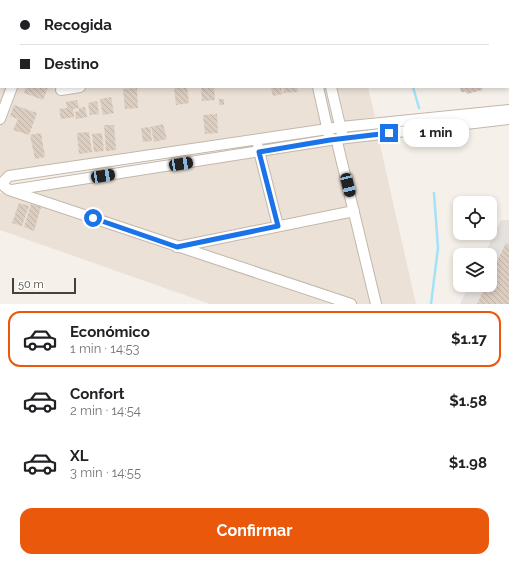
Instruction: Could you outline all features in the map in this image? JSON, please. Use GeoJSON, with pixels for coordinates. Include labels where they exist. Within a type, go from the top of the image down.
{"type":"FeatureCollection","features":[{"type":"Feature","properties":{"kind":"street"},"geometry":{"type":"LineString","coordinates":[[0,119],[12,88]]}},
{"type":"Feature","properties":{"kind":"street"},"geometry":{"type":"LineString","coordinates":[[61,90],[74,88]]}},
{"type":"Feature","properties":{"kind":"street"},"geometry":{"type":"LineString","coordinates":[[318,88],[335,138],[376,304]]}},
{"type":"Feature","properties":{"kind":"street"},"geometry":{"type":"LineString","coordinates":[[332,88],[341,127],[335,138]]}},
{"type":"Feature","properties":{"kind":"street"},"geometry":{"type":"LineString","coordinates":[[9,190],[259,152],[335,138],[450,121],[509,110]]}},
{"type":"Feature","properties":{"kind":"street"},"geometry":{"type":"LineString","coordinates":[[341,127],[509,119]]}},
{"type":"Feature","properties":{"kind":"street"},"geometry":{"type":"LineString","coordinates":[[335,138],[256,140],[9,176],[4,181],[4,186],[9,190],[351,304]]}},
{"type":"Feature","properties":{"kind":"street"},"geometry":{"type":"LineString","coordinates":[[256,140],[278,226]]}},
{"type":"Feature","properties":{"kind":"street"},"geometry":{"type":"LineString","coordinates":[[177,247],[354,211]]}},
{"type":"Feature","properties":{"kind":"shaded area"},"geometry":{"type":"Polygon","coordinates":[[[0,88],[368,88],[375,117],[0,175],[0,88]]]}},
{"type":"Feature","properties":{"kind":"shaded area"},"geometry":{"type":"Polygon","coordinates":[[[378,136],[416,304],[210,304],[0,230],[0,193],[378,136]]]}},
{"type":"Feature","properties":{"kind":"shaded area"},"geometry":{"type":"Polygon","coordinates":[[[501,220],[509,220],[509,245],[506,244],[497,262],[497,248],[487,248],[491,240],[497,240],[497,228],[501,220]]]}},
{"type":"Feature","properties":{"kind":"shaded area"},"geometry":{"type":"Polygon","coordinates":[[[466,292],[483,292],[477,304],[460,304],[466,292]]]}},
{"type":"Feature","properties":{"kind":"building"},"geometry":{"type":"Polygon","coordinates":[[[26,88],[48,88],[43,100],[24,93],[26,88]]]}},
{"type":"Feature","properties":{"kind":"building"},"geometry":{"type":"Polygon","coordinates":[[[137,88],[138,108],[125,109],[123,89],[137,88]]]}},
{"type":"Feature","properties":{"kind":"building"},"geometry":{"type":"Polygon","coordinates":[[[174,88],[187,88],[189,103],[176,105],[174,88]]]}},
{"type":"Feature","properties":{"kind":"building"},"geometry":{"type":"Polygon","coordinates":[[[201,88],[214,88],[215,100],[202,101],[201,88]]]}},
{"type":"Feature","properties":{"kind":"building"},"geometry":{"type":"Polygon","coordinates":[[[271,88],[281,88],[283,94],[273,96],[271,88]]]}},
{"type":"Feature","properties":{"kind":"building"},"geometry":{"type":"Polygon","coordinates":[[[283,88],[297,88],[298,92],[284,93],[283,88]]]}},
{"type":"Feature","properties":{"kind":"building"},"geometry":{"type":"Polygon","coordinates":[[[460,88],[482,88],[482,90],[467,94],[466,92],[461,92],[460,88]]]}},
{"type":"Feature","properties":{"kind":"building"},"geometry":{"type":"Polygon","coordinates":[[[111,97],[114,113],[103,115],[100,99],[111,97]]]}},
{"type":"Feature","properties":{"kind":"building"},"geometry":{"type":"Polygon","coordinates":[[[219,99],[224,99],[224,105],[219,105],[219,99]]]}},
{"type":"Feature","properties":{"kind":"building"},"geometry":{"type":"Polygon","coordinates":[[[77,100],[79,108],[73,109],[74,117],[61,119],[59,109],[67,108],[66,102],[77,100]]]}},
{"type":"Feature","properties":{"kind":"building"},"geometry":{"type":"Polygon","coordinates":[[[97,101],[99,114],[90,115],[88,103],[97,101]]]}},
{"type":"Feature","properties":{"kind":"building"},"geometry":{"type":"Polygon","coordinates":[[[14,105],[37,113],[29,135],[13,130],[18,119],[10,116],[14,105]]]}},
{"type":"Feature","properties":{"kind":"building"},"geometry":{"type":"Polygon","coordinates":[[[85,107],[87,117],[76,119],[75,112],[79,111],[79,108],[85,107]]]}},
{"type":"Feature","properties":{"kind":"building"},"geometry":{"type":"Polygon","coordinates":[[[217,114],[218,133],[205,134],[203,115],[217,114]]]}},
{"type":"Feature","properties":{"kind":"building"},"geometry":{"type":"Polygon","coordinates":[[[163,124],[167,139],[154,142],[151,127],[163,124]]]}},
{"type":"Feature","properties":{"kind":"building"},"geometry":{"type":"Polygon","coordinates":[[[104,125],[114,125],[116,150],[106,151],[104,125]]]}},
{"type":"Feature","properties":{"kind":"building"},"geometry":{"type":"Polygon","coordinates":[[[150,127],[152,141],[143,142],[141,128],[150,127]]]}},
{"type":"Feature","properties":{"kind":"building"},"geometry":{"type":"Polygon","coordinates":[[[89,132],[92,152],[79,154],[77,133],[89,132]]]}},
{"type":"Feature","properties":{"kind":"building"},"geometry":{"type":"Polygon","coordinates":[[[41,133],[45,157],[35,159],[30,135],[41,133]]]}},
{"type":"Feature","properties":{"kind":"building"},"geometry":{"type":"Polygon","coordinates":[[[102,133],[104,151],[94,152],[92,134],[102,133]]]}},
{"type":"Feature","properties":{"kind":"building"},"geometry":{"type":"Polygon","coordinates":[[[19,203],[29,206],[22,226],[12,223],[19,203]]]}},
{"type":"Feature","properties":{"kind":"building"},"geometry":{"type":"Polygon","coordinates":[[[31,204],[41,207],[34,231],[24,227],[31,204]]]}},
{"type":"Feature","properties":{"kind":"building"},"geometry":{"type":"Polygon","coordinates":[[[506,243],[509,245],[509,304],[477,304],[483,292],[497,292],[497,262],[506,243]]]}},
{"type":"Feature","properties":{"kind":"waterway"},"geometry":{"type":"LineString","coordinates":[[413,88],[419,108]]}},
{"type":"Feature","properties":{"kind":"waterway"},"geometry":{"type":"LineString","coordinates":[[431,304],[438,248],[434,193]]}},
{"type":"Feature","properties":{"kind":"route"},"geometry":{"type":"LineString","coordinates":[[93,218],[177,247],[278,226],[259,152],[330,140],[389,133]]}}]}
